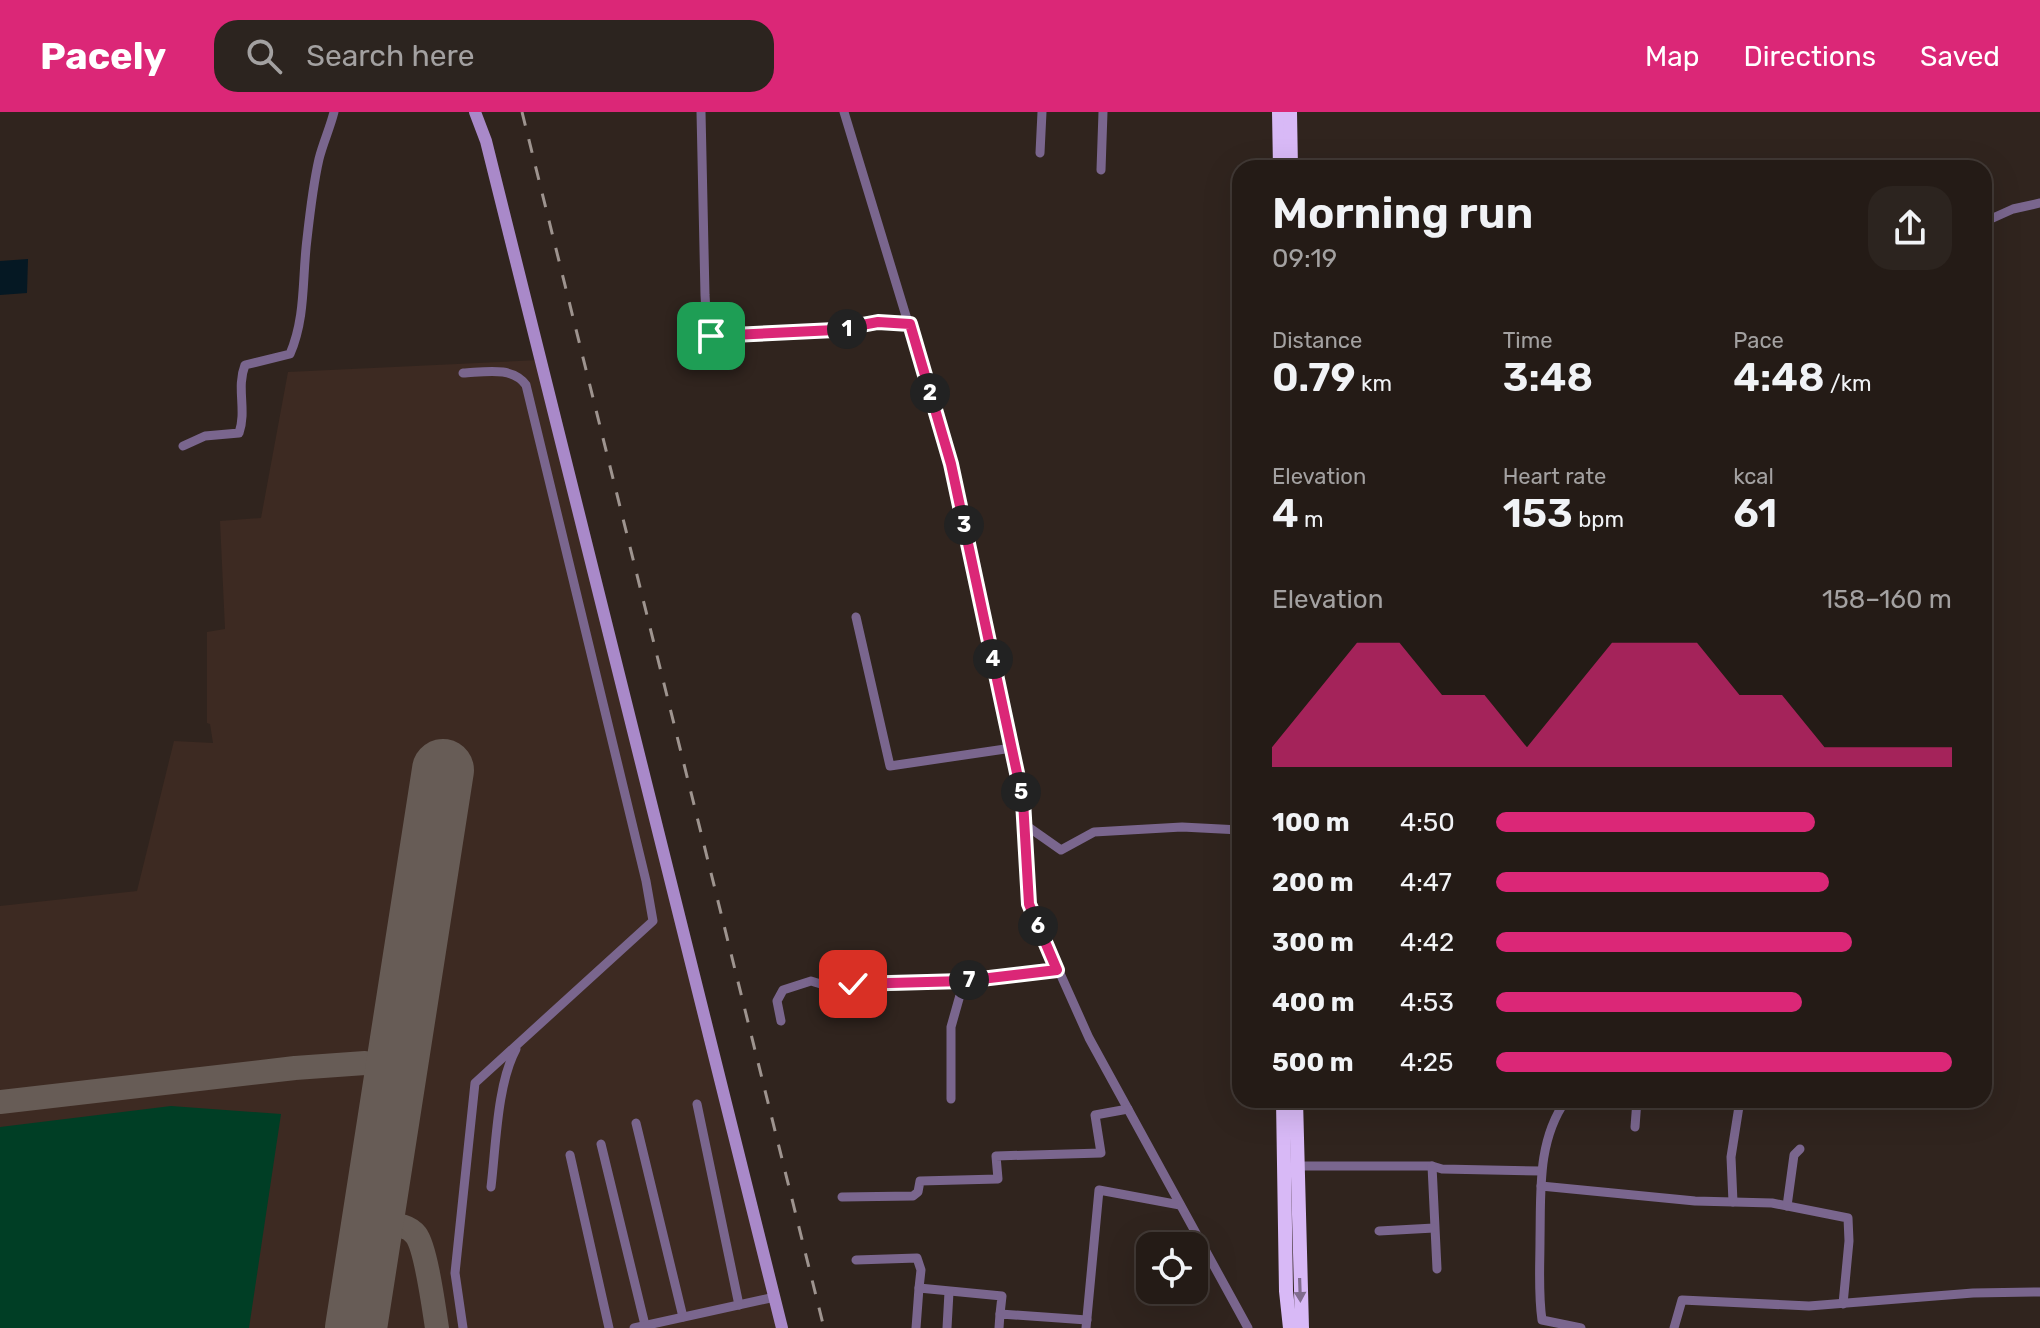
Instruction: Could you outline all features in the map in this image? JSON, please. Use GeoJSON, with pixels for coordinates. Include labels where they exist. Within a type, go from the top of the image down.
{"type":"FeatureCollection","features":[{"type":"Feature","properties":{"kind":"highway"},"geometry":{"type":"LineString","coordinates":[[1279,112],[1280,160]]}},
{"type":"Feature","properties":{"kind":"highway"},"geometry":{"type":"LineString","coordinates":[[1290,112],[1291,160]]}},
{"type":"Feature","properties":{"kind":"highway"},"geometry":{"type":"LineString","coordinates":[[1283,1108],[1286,1291],[1290,1328]]}},
{"type":"Feature","properties":{"kind":"highway"},"geometry":{"type":"LineString","coordinates":[[1296,1108],[1302,1328]]}},
{"type":"Feature","properties":{"kind":"main road"},"geometry":{"type":"LineString","coordinates":[[475,112],[486,141],[525,293],[782,1328]]}},
{"type":"Feature","properties":{"kind":"street"},"geometry":{"type":"LineString","coordinates":[[183,446],[205,436],[239,433],[243,408],[239,379],[245,365],[290,354],[297,338],[302,307],[306,244],[317,167],[334,112]]}},
{"type":"Feature","properties":{"kind":"street"},"geometry":{"type":"LineString","coordinates":[[701,112],[705,295],[707,330],[711,336],[835,330],[878,322],[910,324]]}},
{"type":"Feature","properties":{"kind":"street"},"geometry":{"type":"LineString","coordinates":[[844,112],[951,464],[1023,801],[1029,904],[1089,1038],[1248,1328]]}},
{"type":"Feature","properties":{"kind":"street"},"geometry":{"type":"LineString","coordinates":[[1040,153],[1042,112]]}},
{"type":"Feature","properties":{"kind":"street"},"geometry":{"type":"LineString","coordinates":[[1101,170],[1103,112]]}},
{"type":"Feature","properties":{"kind":"street"},"geometry":{"type":"LineString","coordinates":[[1992,218],[2013,209],[2040,203]]}},
{"type":"Feature","properties":{"kind":"street"},"geometry":{"type":"LineString","coordinates":[[463,373],[506,372],[519,376],[526,385],[646,881],[653,921],[475,1083],[455,1273],[463,1328]]}},
{"type":"Feature","properties":{"kind":"street"},"geometry":{"type":"LineString","coordinates":[[856,617],[890,766],[1012,748]]}},
{"type":"Feature","properties":{"kind":"street"},"geometry":{"type":"LineString","coordinates":[[1024,824],[1061,850],[1094,832],[1182,827],[1232,830]]}},
{"type":"Feature","properties":{"kind":"street"},"geometry":{"type":"LineString","coordinates":[[781,1021],[777,1001],[783,990],[811,981],[824,985],[964,981],[1057,970]]}},
{"type":"Feature","properties":{"kind":"street"},"geometry":{"type":"LineString","coordinates":[[951,1099],[951,1027],[964,981]]}},
{"type":"Feature","properties":{"kind":"street"},"geometry":{"type":"LineString","coordinates":[[491,1187],[502,1098],[511,1059],[522,1039]]}},
{"type":"Feature","properties":{"kind":"street"},"geometry":{"type":"LineString","coordinates":[[697,1104],[739,1305]]}},
{"type":"Feature","properties":{"kind":"street"},"geometry":{"type":"LineString","coordinates":[[1562,1108],[1548,1135],[1541,1171],[1539,1298],[1543,1324],[1581,1328]]}},
{"type":"Feature","properties":{"kind":"street"},"geometry":{"type":"LineString","coordinates":[[1635,1127],[1636,1108]]}},
{"type":"Feature","properties":{"kind":"street"},"geometry":{"type":"LineString","coordinates":[[1733,1202],[1731,1157],[1739,1108]]}},
{"type":"Feature","properties":{"kind":"street"},"geometry":{"type":"LineString","coordinates":[[842,1197],[913,1196],[918,1192],[920,1181],[998,1179],[996,1156],[1101,1153],[1095,1115],[1128,1109]]}},
{"type":"Feature","properties":{"kind":"street"},"geometry":{"type":"LineString","coordinates":[[636,1123],[683,1317]]}},
{"type":"Feature","properties":{"kind":"street"},"geometry":{"type":"LineString","coordinates":[[601,1144],[639,1327],[775,1297]]}},
{"type":"Feature","properties":{"kind":"street"},"geometry":{"type":"LineString","coordinates":[[1787,1206],[1794,1155],[1800,1149]]}},
{"type":"Feature","properties":{"kind":"street"},"geometry":{"type":"LineString","coordinates":[[570,1155],[609,1328]]}},
{"type":"Feature","properties":{"kind":"street"},"geometry":{"type":"LineString","coordinates":[[1296,1166],[1432,1166],[1442,1169],[1541,1171]]}},
{"type":"Feature","properties":{"kind":"street"},"geometry":{"type":"LineString","coordinates":[[1432,1166],[1437,1269]]}},
{"type":"Feature","properties":{"kind":"street"},"geometry":{"type":"LineString","coordinates":[[1541,1186],[1695,1201],[1787,1206],[1848,1218],[1843,1304]]}},
{"type":"Feature","properties":{"kind":"street"},"geometry":{"type":"LineString","coordinates":[[1000,1314],[1087,1324],[1099,1190],[1180,1205]]}},
{"type":"Feature","properties":{"kind":"street"},"geometry":{"type":"LineString","coordinates":[[1379,1231],[1434,1228]]}},
{"type":"Feature","properties":{"kind":"street"},"geometry":{"type":"LineString","coordinates":[[856,1260],[917,1258],[921,1270],[916,1328]]}},
{"type":"Feature","properties":{"kind":"street"},"geometry":{"type":"LineString","coordinates":[[919,1288],[1002,1296],[999,1328]]}},
{"type":"Feature","properties":{"kind":"street"},"geometry":{"type":"LineString","coordinates":[[947,1328],[949,1292]]}},
{"type":"Feature","properties":{"kind":"street"},"geometry":{"type":"LineString","coordinates":[[1674,1328],[1682,1300],[1774,1307],[1973,1293],[2040,1292]]}},
{"type":"Feature","properties":{"kind":"shaded area"},"geometry":{"type":"Polygon","coordinates":[[[539,360],[777,1328],[0,1328],[0,906],[137,891],[174,741],[213,743],[210,724],[207,723],[207,632],[225,629],[220,521],[261,518],[288,372],[539,360]]]}},
{"type":"Feature","properties":{"kind":"green space"},"geometry":{"type":"Polygon","coordinates":[[[171,1106],[281,1114],[249,1328],[0,1328],[0,1127],[171,1106]]]}},
{"type":"Feature","properties":{"kind":"water"},"geometry":{"type":"Polygon","coordinates":[[[28,259],[27,293],[0,295],[0,261],[28,259]]]}},
{"type":"Feature","properties":{"kind":"taxiway"},"geometry":{"type":"LineString","coordinates":[[0,1102],[295,1068],[365,1063],[395,1068]]}},
{"type":"Feature","properties":{"kind":"taxiway"},"geometry":{"type":"LineString","coordinates":[[367,1255],[373,1237],[382,1228],[399,1225],[416,1235],[426,1265],[437,1328]]}},
{"type":"Feature","properties":{"kind":"runway"},"geometry":{"type":"LineString","coordinates":[[356,1328],[443,770]]}},
{"type":"Feature","properties":{"kind":"railway"},"geometry":{"type":"LineString","coordinates":[[522,112],[824,1328]]}},
{"type":"Feature","properties":{"kind":"route"},"geometry":{"type":"LineString","coordinates":[[711,336],[743,332],[835,330],[878,322],[910,324],[951,464],[1023,801],[1029,904],[1057,970],[964,981],[853,984]]}}]}
